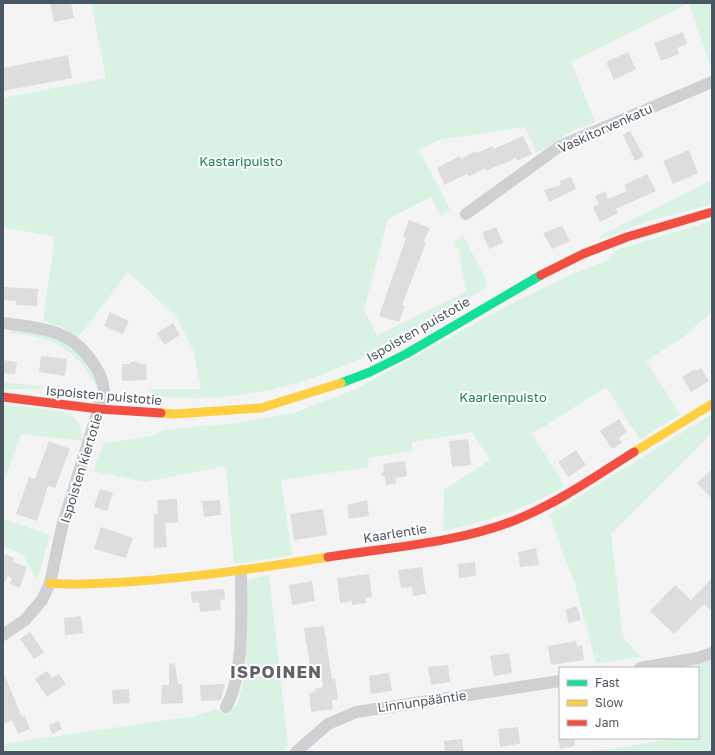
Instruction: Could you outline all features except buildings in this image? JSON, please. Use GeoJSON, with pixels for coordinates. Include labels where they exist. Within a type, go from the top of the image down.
{"type":"FeatureCollection","features":[{"type":"Feature","properties":{"kind":"main road","name":"Ispoisten puistotie"},"geometry":{"type":"LineString","coordinates":[[3,397],[99,409],[175,414],[229,412],[261,408],[326,390],[358,378],[406,354],[508,292],[566,262],[627,238],[712,212]]}},
{"type":"Feature","properties":{"kind":"main road","name":"Kaarlentie"},"geometry":{"type":"LineString","coordinates":[[50,583],[67,585],[149,580],[241,571],[437,540],[471,533],[516,519],[554,502],[712,404]]}},
{"type":"Feature","properties":{"kind":"street","name":"Vaskitorvenkatu"},"geometry":{"type":"LineString","coordinates":[[466,214],[560,146],[712,82]]}},
{"type":"Feature","properties":{"kind":"street","name":"Ispoisten kiertotie"},"geometry":{"type":"LineString","coordinates":[[3,323],[51,330],[75,342],[92,361],[103,381],[104,391],[62,527],[50,583],[42,600],[25,620],[3,635]]}},
{"type":"Feature","properties":{"kind":"street"},"geometry":{"type":"LineString","coordinates":[[226,707],[232,696],[238,662],[241,571]]}},
{"type":"Feature","properties":{"kind":"street"},"geometry":{"type":"LineString","coordinates":[[646,667],[698,658],[712,653]]}},
{"type":"Feature","properties":{"kind":"street","name":"Linnunpääntie"},"geometry":{"type":"LineString","coordinates":[[296,752],[328,724],[356,712],[559,681]]}},
{"type":"Feature","properties":{"kind":"green space","name":"Kastaripuisto"},"geometry":{"type":"Polygon","coordinates":[[[91,3],[689,3],[571,62],[595,122],[572,131],[537,153],[525,127],[439,140],[419,150],[450,209],[441,216],[431,197],[388,219],[364,309],[377,335],[466,292],[459,250],[454,242],[463,235],[487,282],[485,288],[382,348],[312,378],[275,389],[235,396],[175,398],[157,395],[147,389],[201,389],[194,352],[176,316],[128,272],[78,338],[62,327],[43,321],[55,237],[3,227],[3,98],[106,78],[91,3]]]}},
{"type":"Feature","properties":{"kind":"green space"},"geometry":{"type":"Polygon","coordinates":[[[689,3],[712,3],[712,71],[689,3]]]}},
{"type":"Feature","properties":{"kind":"green space"},"geometry":{"type":"Polygon","coordinates":[[[712,180],[712,204],[649,221],[601,239],[599,236],[712,180]]]}},
{"type":"Feature","properties":{"kind":"green space","name":"Kaarlenpuisto"},"geometry":{"type":"Polygon","coordinates":[[[712,221],[712,312],[683,337],[646,361],[680,414],[640,440],[606,387],[532,434],[565,486],[521,508],[475,523],[443,531],[444,490],[490,460],[472,432],[412,442],[412,451],[368,458],[369,467],[281,480],[292,555],[234,564],[226,466],[144,482],[93,471],[104,443],[153,436],[163,430],[237,423],[297,412],[356,389],[510,304],[570,275],[609,260],[616,250],[712,221]]]}},
{"type":"Feature","properties":{"kind":"green space"},"geometry":{"type":"Polygon","coordinates":[[[12,329],[54,337],[65,343],[84,359],[98,385],[96,386],[89,373],[71,353],[60,346],[37,337],[9,333],[12,329]]]}},
{"type":"Feature","properties":{"kind":"green space"},"geometry":{"type":"Polygon","coordinates":[[[3,382],[43,386],[43,389],[3,389],[3,382]]]}},
{"type":"Feature","properties":{"kind":"green space"},"geometry":{"type":"Polygon","coordinates":[[[3,405],[60,411],[66,413],[74,418],[79,424],[83,441],[21,434],[3,483],[3,405]]]}},
{"type":"Feature","properties":{"kind":"green space"},"geometry":{"type":"Polygon","coordinates":[[[712,414],[712,433],[611,534],[623,637],[641,657],[596,663],[575,584],[549,515],[712,414]]]}},
{"type":"Feature","properties":{"kind":"green space"},"geometry":{"type":"Polygon","coordinates":[[[3,519],[50,535],[37,581],[23,554],[3,546],[3,519]]]}},
{"type":"Feature","properties":{"kind":"green space"},"geometry":{"type":"Polygon","coordinates":[[[269,575],[288,746],[282,752],[3,752],[3,744],[195,716],[214,710],[227,712],[237,705],[245,675],[247,580],[269,575]]]}},
{"type":"Feature","properties":{"kind":"green space"},"geometry":{"type":"Polygon","coordinates":[[[712,660],[712,752],[590,752],[667,739],[699,739],[699,667],[688,667],[712,660]]]}},
{"type":"Feature","properties":{"kind":"traffic: fast"},"geometry":{"type":"LineString","coordinates":[[341,383],[370,372],[406,354],[541,275]]}},
{"type":"Feature","properties":{"kind":"traffic: slow"},"geometry":{"type":"LineString","coordinates":[[161,413],[175,414],[261,408],[341,383]]}},
{"type":"Feature","properties":{"kind":"traffic: slow"},"geometry":{"type":"LineString","coordinates":[[634,452],[712,404]]}},
{"type":"Feature","properties":{"kind":"traffic: slow"},"geometry":{"type":"LineString","coordinates":[[50,583],[88,584],[177,578],[253,569],[328,557]]}},
{"type":"Feature","properties":{"kind":"traffic: jam"},"geometry":{"type":"LineString","coordinates":[[541,275],[583,254],[627,237],[712,212]]}},
{"type":"Feature","properties":{"kind":"traffic: jam"},"geometry":{"type":"LineString","coordinates":[[3,397],[99,409],[161,413]]}},
{"type":"Feature","properties":{"kind":"traffic: jam"},"geometry":{"type":"LineString","coordinates":[[328,557],[449,539],[495,527],[518,519],[548,505],[634,452]]}},
{"type":"Feature","properties":{"kind":"district","name":"ISPOINEN"},"geometry":{"type":"Point","coordinates":[276,672]}}]}
